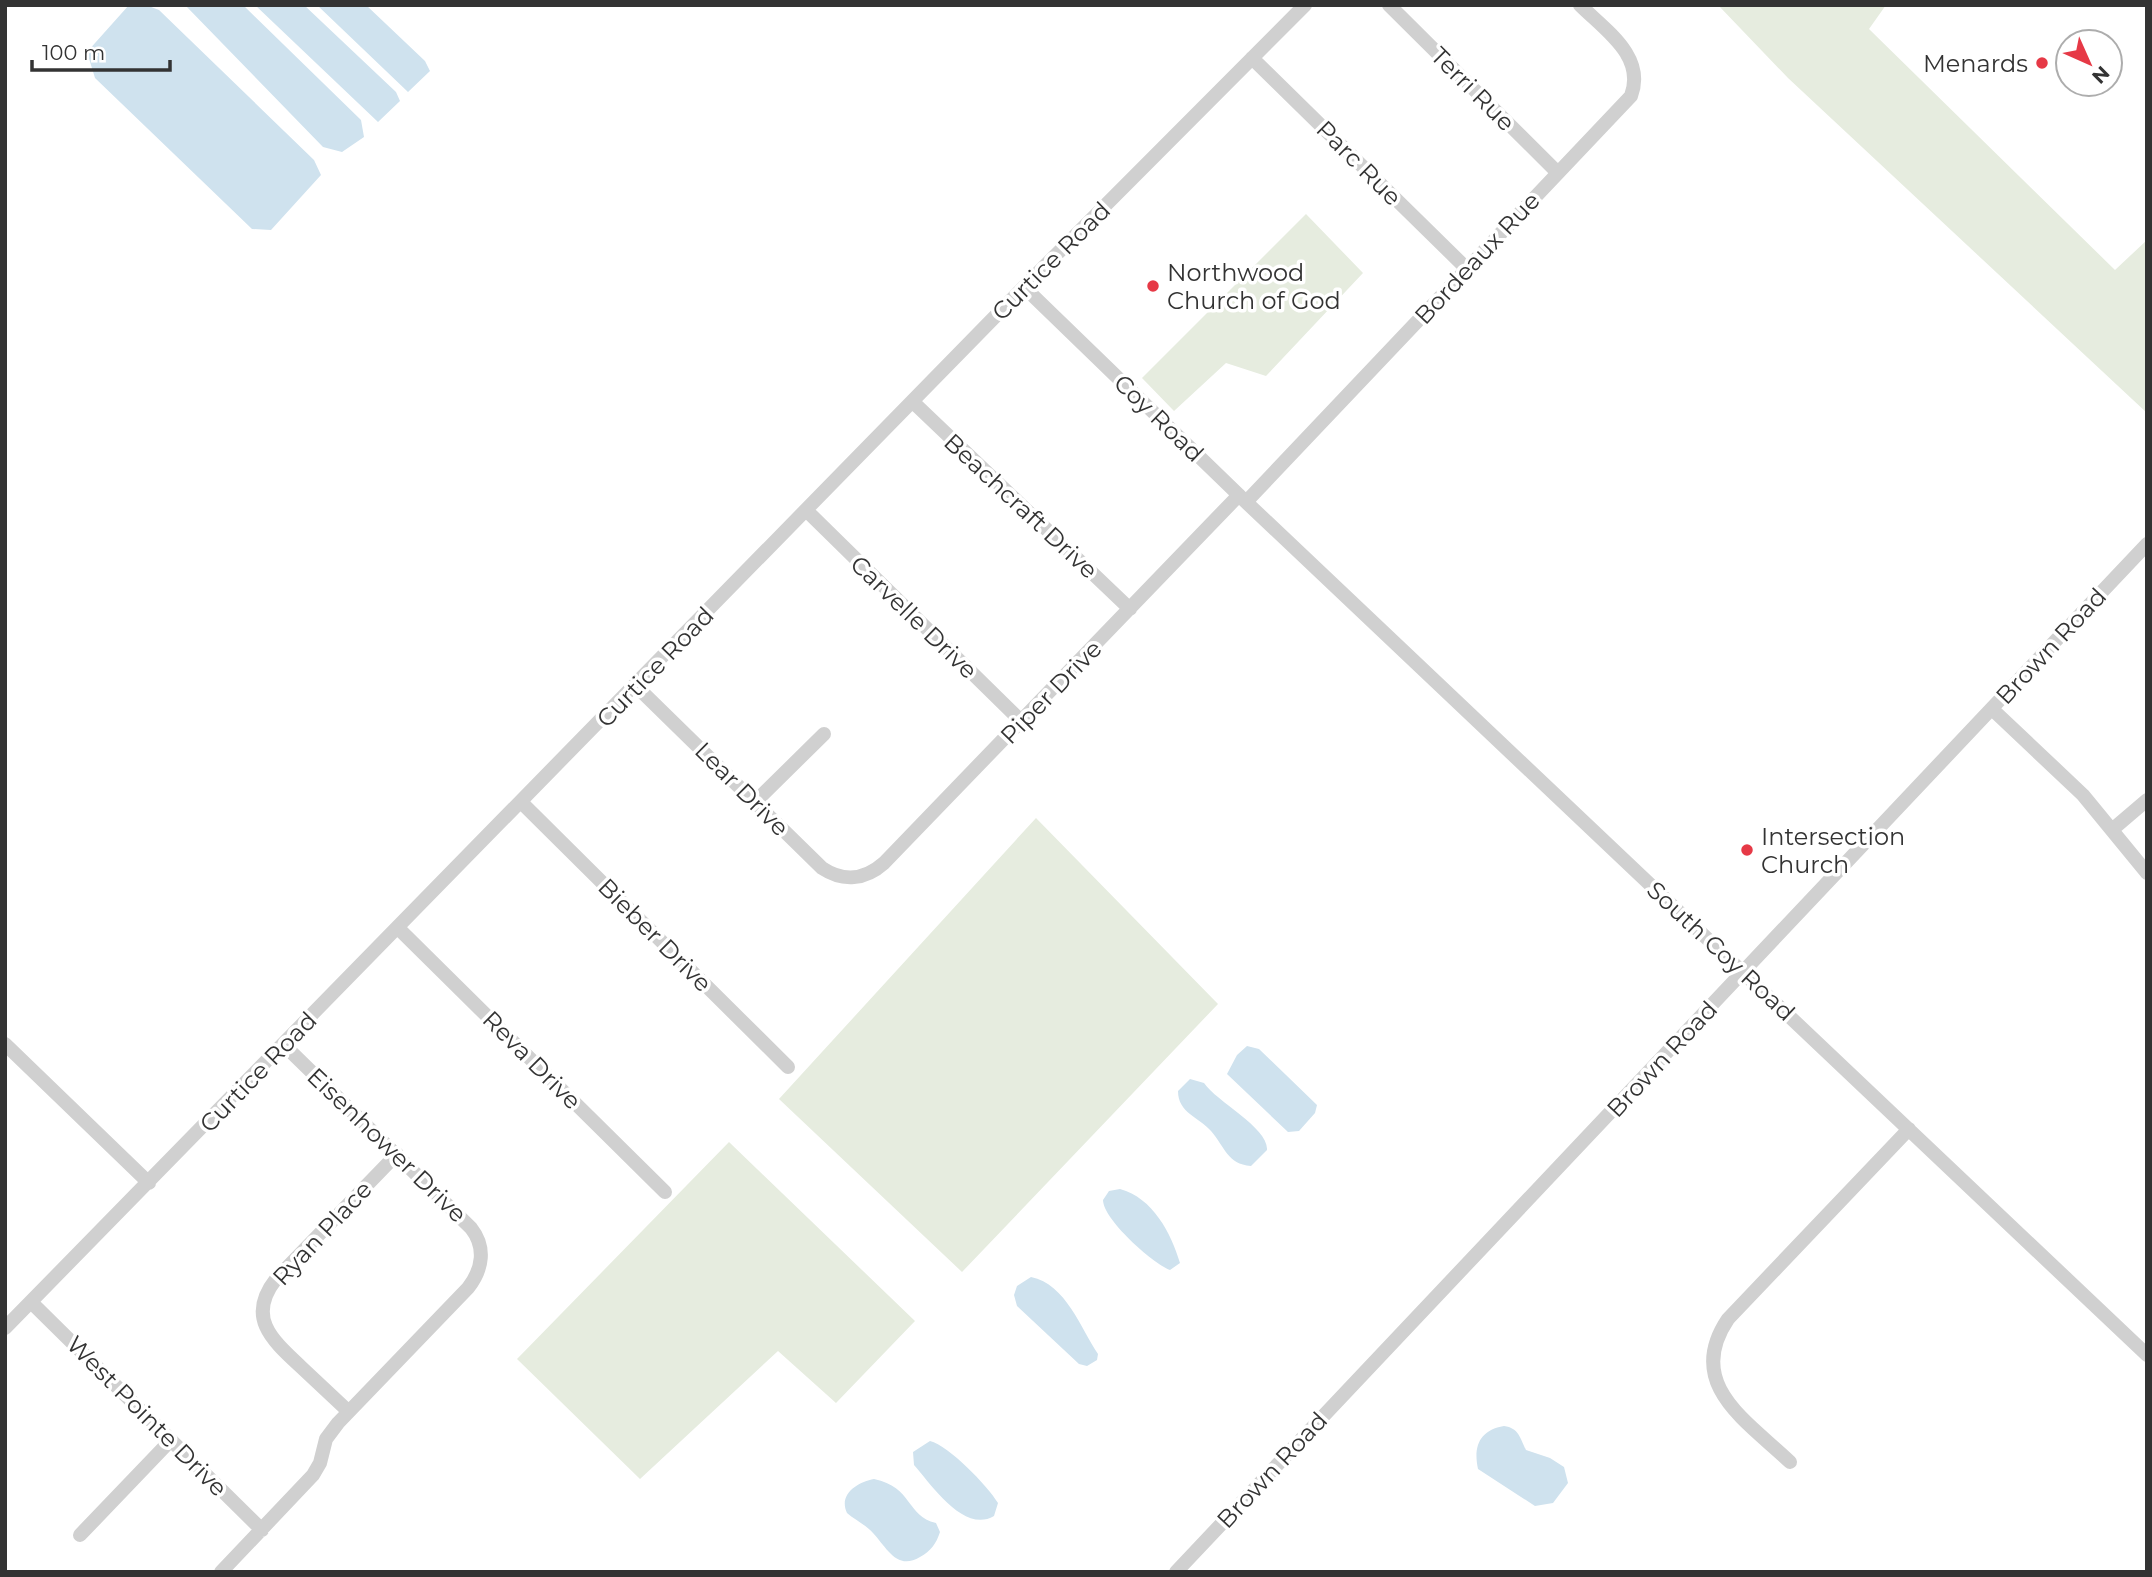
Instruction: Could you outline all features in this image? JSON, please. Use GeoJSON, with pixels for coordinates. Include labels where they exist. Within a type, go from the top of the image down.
{"type":"FeatureCollection","features":[{"type":"Feature","properties":{"kind":"street","name":"Terri Rue"},"geometry":{"type":"LineString","coordinates":[[1388,5],[1558,173]]}},
{"type":"Feature","properties":{"kind":"street","name":"Bordeaux Rue"},"geometry":{"type":"LineString","coordinates":[[1242,498],[1368,376],[1466,268],[1625,104],[1635,85],[1635,69],[1629,55],[1580,5]]}},
{"type":"Feature","properties":{"kind":"street","name":"Curtice Road"},"geometry":{"type":"LineString","coordinates":[[5,1328],[399,929],[1024,287],[1252,58],[1297,8]]}},
{"type":"Feature","properties":{"kind":"street","name":"Parc Rue"},"geometry":{"type":"LineString","coordinates":[[1252,58],[1466,268]]}},
{"type":"Feature","properties":{"kind":"street","name":"Coy Road"},"geometry":{"type":"LineString","coordinates":[[1024,287],[1295,547]]}},
{"type":"Feature","properties":{"kind":"street","name":"Beachcraft Drive"},"geometry":{"type":"LineString","coordinates":[[912,402],[1130,609]]}},
{"type":"Feature","properties":{"kind":"street","name":"Piper Drive"},"geometry":{"type":"LineString","coordinates":[[855,878],[878,868],[1242,498]]}},
{"type":"Feature","properties":{"kind":"street","name":"Carvelle Drive"},"geometry":{"type":"LineString","coordinates":[[807,511],[1022,722]]}},
{"type":"Feature","properties":{"kind":"street","name":"Brown Road"},"geometry":{"type":"LineString","coordinates":[[1176,1572],[2147,544]]}},
{"type":"Feature","properties":{"kind":"street","name":"South Coy Road"},"geometry":{"type":"LineString","coordinates":[[1295,547],[2147,1354]]}},
{"type":"Feature","properties":{"kind":"street","name":"Lear Drive"},"geometry":{"type":"LineString","coordinates":[[636,685],[822,868],[834,875],[855,878]]}},
{"type":"Feature","properties":{"kind":"street"},"geometry":{"type":"LineString","coordinates":[[1992,709],[2073,785],[2147,873]]}},
{"type":"Feature","properties":{"kind":"street"},"geometry":{"type":"LineString","coordinates":[[755,803],[824,734]]}},
{"type":"Feature","properties":{"kind":"street"},"geometry":{"type":"LineString","coordinates":[[2112,829],[2147,800]]}},
{"type":"Feature","properties":{"kind":"street","name":"Bieber Drive"},"geometry":{"type":"LineString","coordinates":[[522,803],[788,1067]]}},
{"type":"Feature","properties":{"kind":"street","name":"Reva Drive"},"geometry":{"type":"LineString","coordinates":[[399,929],[664,1192]]}},
{"type":"Feature","properties":{"kind":"street"},"geometry":{"type":"LineString","coordinates":[[5,1044],[149,1183]]}},
{"type":"Feature","properties":{"kind":"street","name":"Eisenhower Drive"},"geometry":{"type":"LineString","coordinates":[[221,1572],[313,1475],[320,1463],[326,1439],[348,1411],[468,1288],[481,1264],[479,1241],[471,1228],[284,1045]]}},
{"type":"Feature","properties":{"kind":"street"},"geometry":{"type":"LineString","coordinates":[[1790,1462],[1733,1408],[1720,1392],[1712,1363],[1718,1335],[1728,1319],[1909,1129]]}},
{"type":"Feature","properties":{"kind":"street","name":"Ryan Place"},"geometry":{"type":"LineString","coordinates":[[348,1411],[271,1338],[264,1321],[264,1302],[276,1279],[397,1154]]}},
{"type":"Feature","properties":{"kind":"street","name":"West Pointe Drive"},"geometry":{"type":"LineString","coordinates":[[31,1302],[262,1530]]}},
{"type":"Feature","properties":{"kind":"street"},"geometry":{"type":"LineString","coordinates":[[80,1535],[171,1440]]}},
{"type":"Feature","properties":{"kind":"shaded area"},"geometry":{"type":"Polygon","coordinates":[[[1718,5],[1886,5],[1869,29],[2115,270],[2147,240],[2147,413],[1788,78],[1718,5]]]}},
{"type":"Feature","properties":{"kind":"shaded area"},"geometry":{"type":"Polygon","coordinates":[[[1306,214],[1363,273],[1266,376],[1226,363],[1174,411],[1142,378],[1306,214]]]}},
{"type":"Feature","properties":{"kind":"shaded area"},"geometry":{"type":"Polygon","coordinates":[[[1036,818],[1218,1004],[962,1272],[779,1099],[1036,818]]]}},
{"type":"Feature","properties":{"kind":"shaded area"},"geometry":{"type":"Polygon","coordinates":[[[729,1142],[915,1321],[836,1403],[778,1351],[640,1479],[517,1359],[729,1142]]]}},
{"type":"Feature","properties":{"kind":"water"},"geometry":{"type":"Polygon","coordinates":[[[129,5],[146,5],[159,10],[314,160],[321,175],[271,230],[252,229],[95,78],[87,52],[129,5]]]}},
{"type":"Feature","properties":{"kind":"water"},"geometry":{"type":"Polygon","coordinates":[[[185,5],[243,5],[361,120],[364,137],[342,152],[323,147],[185,5]]]}},
{"type":"Feature","properties":{"kind":"water"},"geometry":{"type":"Polygon","coordinates":[[[255,5],[304,5],[396,92],[400,101],[378,122],[255,5]]]}},
{"type":"Feature","properties":{"kind":"water"},"geometry":{"type":"Polygon","coordinates":[[[317,5],[366,5],[425,61],[430,71],[408,92],[317,5]]]}},
{"type":"Feature","properties":{"kind":"water"},"geometry":{"type":"Polygon","coordinates":[[[1247,1046],[1259,1049],[1317,1105],[1315,1113],[1299,1131],[1288,1132],[1227,1074],[1237,1055],[1247,1046]]]}},
{"type":"Feature","properties":{"kind":"water"},"geometry":{"type":"Polygon","coordinates":[[[1190,1079],[1204,1083],[1260,1133],[1267,1150],[1251,1166],[1231,1158],[1211,1131],[1181,1105],[1178,1091],[1190,1079]]]}},
{"type":"Feature","properties":{"kind":"water"},"geometry":{"type":"Polygon","coordinates":[[[1120,1189],[1142,1200],[1151,1208],[1166,1229],[1180,1263],[1170,1270],[1162,1266],[1119,1229],[1105,1208],[1103,1200],[1109,1191],[1120,1189]]]}},
{"type":"Feature","properties":{"kind":"water"},"geometry":{"type":"Polygon","coordinates":[[[1031,1277],[1054,1288],[1063,1298],[1098,1354],[1097,1360],[1087,1366],[1079,1364],[1017,1306],[1014,1295],[1017,1286],[1031,1277]]]}},
{"type":"Feature","properties":{"kind":"water"},"geometry":{"type":"Polygon","coordinates":[[[1504,1426],[1516,1431],[1526,1450],[1550,1458],[1564,1467],[1568,1483],[1553,1503],[1535,1506],[1478,1469],[1480,1440],[1489,1431],[1504,1426]]]}},
{"type":"Feature","properties":{"kind":"water"},"geometry":{"type":"Polygon","coordinates":[[[930,1441],[957,1458],[985,1486],[998,1503],[994,1516],[983,1520],[960,1513],[929,1484],[914,1465],[913,1452],[930,1441]]]}},
{"type":"Feature","properties":{"kind":"water"},"geometry":{"type":"Polygon","coordinates":[[[874,1479],[896,1488],[919,1514],[936,1523],[940,1532],[933,1547],[924,1555],[912,1561],[899,1560],[870,1530],[847,1513],[847,1495],[856,1486],[874,1479]]]}},
{"type":"Feature","properties":{"kind":"place","name":"Menards"},"geometry":{"type":"Point","coordinates":[2042,63]}},
{"type":"Feature","properties":{"kind":"place","name":"Northwood Church of God"},"geometry":{"type":"Point","coordinates":[1153,286]}},
{"type":"Feature","properties":{"kind":"place","name":"Intersection Church"},"geometry":{"type":"Point","coordinates":[1747,850]}}]}
